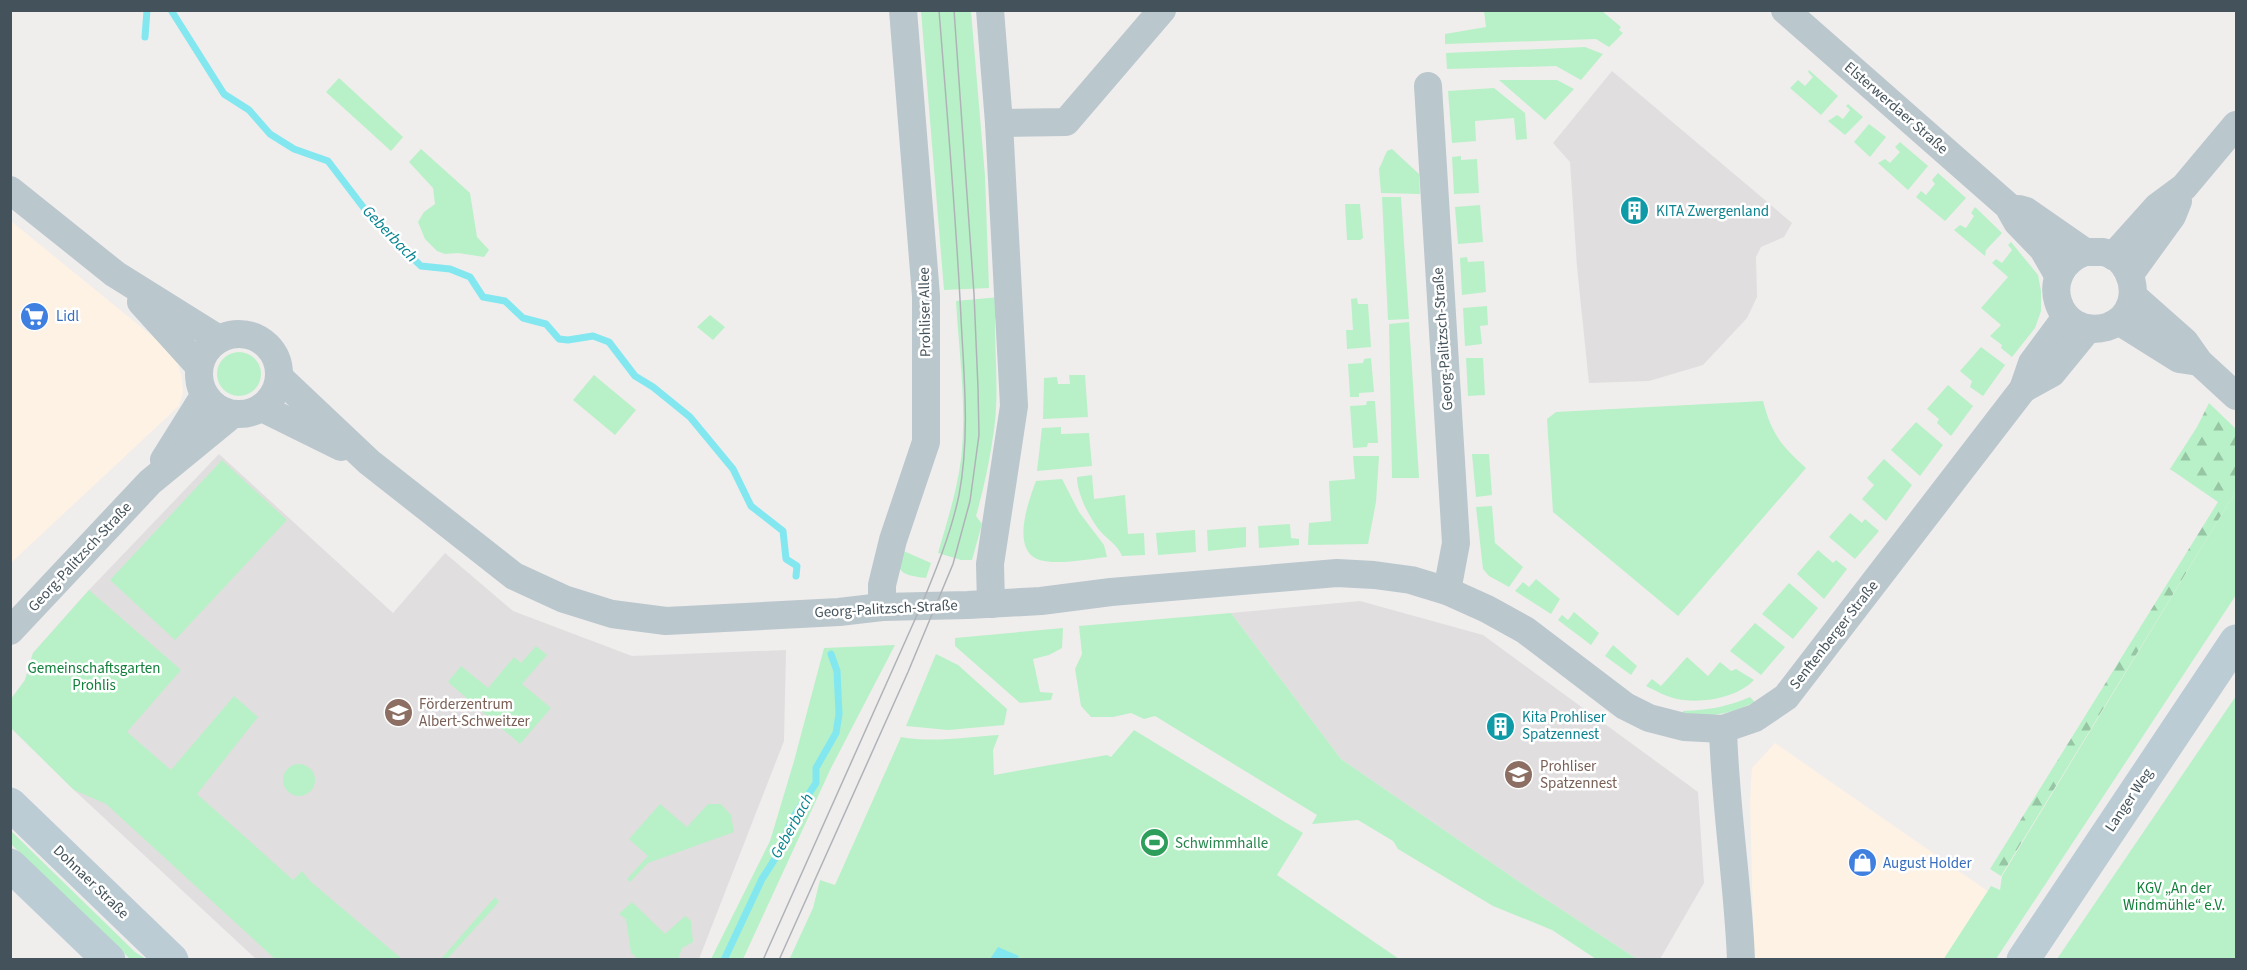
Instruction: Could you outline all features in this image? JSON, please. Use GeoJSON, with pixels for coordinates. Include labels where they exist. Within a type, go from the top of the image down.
{"type":"FeatureCollection","features":[{"type":"Feature","properties":{"kind":"main road","name":"Langer Weg"},"geometry":{"type":"LineString","coordinates":[[2023,960],[2236,641]]}},
{"type":"Feature","properties":{"kind":"main road","name":"Dohnaer Straße"},"geometry":{"type":"LineString","coordinates":[[10,804],[172,960]]}},
{"type":"Feature","properties":{"kind":"main road"},"geometry":{"type":"LineString","coordinates":[[10,865],[109,960]]}},
{"type":"Feature","properties":{"kind":"street","name":"Prohliser Allee"},"geometry":{"type":"LineString","coordinates":[[882,607],[882,585],[893,540],[926,442],[926,296],[903,10]]}},
{"type":"Feature","properties":{"kind":"street"},"geometry":{"type":"LineString","coordinates":[[990,10],[999,123],[1014,406],[990,564],[991,604]]}},
{"type":"Feature","properties":{"kind":"street"},"geometry":{"type":"LineString","coordinates":[[999,123],[1066,122],[1162,10]]}},
{"type":"Feature","properties":{"kind":"street","name":"Elsterwerdaer Straße"},"geometry":{"type":"LineString","coordinates":[[1785,10],[2008,206],[2017,222],[2043,249],[2058,275]]}},
{"type":"Feature","properties":{"kind":"street","name":"Georg-Palitzsch-Straße"},"geometry":{"type":"LineString","coordinates":[[1428,86],[1456,543],[1447,591]]}},
{"type":"Feature","properties":{"kind":"street"},"geometry":{"type":"LineString","coordinates":[[2236,125],[2184,187],[2172,216],[2126,275],[2130,307],[2120,322],[2102,328],[2077,323],[2060,308],[2055,292],[2058,275],[2064,265],[2075,256],[2085,252],[2105,252],[2126,275],[2185,342],[2199,362],[2236,396]]}},
{"type":"Feature","properties":{"kind":"street"},"geometry":{"type":"LineString","coordinates":[[10,190],[116,274],[219,339]]}},
{"type":"Feature","properties":{"kind":"street","name":"Elsterwerdaer Straße"},"geometry":{"type":"LineString","coordinates":[[2008,206],[2026,211],[2085,252]]}},
{"type":"Feature","properties":{"kind":"street"},"geometry":{"type":"LineString","coordinates":[[116,274],[199,366]]}},
{"type":"Feature","properties":{"kind":"street"},"geometry":{"type":"LineString","coordinates":[[2120,322],[2179,359],[2199,362]]}},
{"type":"Feature","properties":{"kind":"street","name":"Senftenberger Straße"},"geometry":{"type":"LineString","coordinates":[[1723,729],[1755,718],[1786,697],[2023,389],[2052,373],[2077,323]]}},
{"type":"Feature","properties":{"kind":"street"},"geometry":{"type":"LineString","coordinates":[[233,414],[221,411],[204,396],[198,378],[199,366],[205,352],[219,339],[240,333],[261,340],[272,349],[278,361],[280,378],[278,388],[271,400],[262,408]]}},
{"type":"Feature","properties":{"kind":"street","name":"Georg-Palitzsch-Straße"},"geometry":{"type":"LineString","coordinates":[[280,378],[369,462],[514,576],[564,599],[612,614],[666,621],[839,612],[882,607],[1041,601],[1111,592],[1337,573],[1374,575],[1411,580],[1447,591],[1487,609],[1525,630],[1625,706],[1649,718],[1684,727],[1723,729]]}},
{"type":"Feature","properties":{"kind":"street","name":"Georg-Palitzsch-Straße"},"geometry":{"type":"LineString","coordinates":[[150,482],[204,396]]}},
{"type":"Feature","properties":{"kind":"street","name":"Georg-Palitzsch-Straße"},"geometry":{"type":"LineString","coordinates":[[10,631],[150,482],[233,414],[248,414],[262,408],[369,462]]}},
{"type":"Feature","properties":{"kind":"street"},"geometry":{"type":"LineString","coordinates":[[1723,729],[1724,776],[1736,878],[1741,960]]}},
{"type":"Feature","properties":{"kind":"shaded area"},"geometry":{"type":"Polygon","coordinates":[[[1612,71],[1792,223],[1784,237],[1761,247],[1756,257],[1757,297],[1747,318],[1703,365],[1649,381],[1589,383],[1577,267],[1570,162],[1553,143],[1612,71]]]}},
{"type":"Feature","properties":{"kind":"shaded area"},"geometry":{"type":"Polygon","coordinates":[[[11,221],[162,344],[178,364],[183,393],[179,406],[11,563],[11,221]]]}},
{"type":"Feature","properties":{"kind":"shaded area","name":"Förderzentrum Albert-Schweitzer"},"geometry":{"type":"Polygon","coordinates":[[[219,454],[393,613],[445,553],[513,611],[632,656],[786,650],[784,741],[699,959],[256,959],[74,790],[11,728],[11,699],[25,680],[33,653],[89,590],[219,454]]]}},
{"type":"Feature","properties":{"kind":"shaded area","name":"Prohliser Spatzennest"},"geometry":{"type":"Polygon","coordinates":[[[1360,601],[1483,635],[1698,792],[1704,883],[1660,959],[1637,959],[1521,883],[1341,759],[1231,613],[1360,601]]]}},
{"type":"Feature","properties":{"kind":"shaded area","name":"August Holder"},"geometry":{"type":"Polygon","coordinates":[[[1775,743],[1989,892],[1945,959],[1754,959],[1750,801],[1752,768],[1775,743]]]}},
{"type":"Feature","properties":{"kind":"green space"},"geometry":{"type":"Polygon","coordinates":[[[921,11],[971,11],[985,176],[989,288],[944,290],[921,11]]]}},
{"type":"Feature","properties":{"kind":"green space"},"geometry":{"type":"Polygon","coordinates":[[[1484,11],[1602,11],[1621,27],[1619,30],[1623,33],[1609,47],[1596,39],[1445,44],[1445,34],[1486,27],[1484,11]]]}},
{"type":"Feature","properties":{"kind":"green space"},"geometry":{"type":"Polygon","coordinates":[[[1585,47],[1603,54],[1581,80],[1556,66],[1447,69],[1446,53],[1585,47]]]}},
{"type":"Feature","properties":{"kind":"green space"},"geometry":{"type":"Polygon","coordinates":[[[1809,70],[1838,96],[1821,115],[1790,88],[1798,80],[1805,86],[1813,77],[1808,72],[1809,70]]]}},
{"type":"Feature","properties":{"kind":"green space"},"geometry":{"type":"Polygon","coordinates":[[[339,78],[403,137],[391,151],[326,92],[339,78]]]}},
{"type":"Feature","properties":{"kind":"green space"},"geometry":{"type":"Polygon","coordinates":[[[1499,80],[1557,80],[1574,89],[1545,120],[1499,80]]]}},
{"type":"Feature","properties":{"kind":"green space"},"geometry":{"type":"Polygon","coordinates":[[[1494,88],[1525,113],[1527,139],[1516,140],[1514,118],[1475,121],[1476,141],[1452,143],[1448,91],[1494,88]]]}},
{"type":"Feature","properties":{"kind":"green space"},"geometry":{"type":"Polygon","coordinates":[[[1848,104],[1863,117],[1845,135],[1828,121],[1837,115],[1843,119],[1850,110],[1846,106],[1848,104]]]}},
{"type":"Feature","properties":{"kind":"green space"},"geometry":{"type":"Polygon","coordinates":[[[1869,124],[1886,137],[1870,157],[1854,142],[1869,124]]]}},
{"type":"Feature","properties":{"kind":"green space"},"geometry":{"type":"Polygon","coordinates":[[[1900,142],[1928,166],[1908,190],[1878,163],[1885,159],[1890,163],[1900,152],[1895,147],[1900,142]]]}},
{"type":"Feature","properties":{"kind":"green space"},"geometry":{"type":"Polygon","coordinates":[[[421,149],[470,193],[477,237],[489,250],[484,257],[458,253],[445,254],[437,251],[425,239],[418,222],[424,212],[435,204],[433,188],[409,162],[421,149]]]}},
{"type":"Feature","properties":{"kind":"green space"},"geometry":{"type":"Polygon","coordinates":[[[1392,149],[1419,174],[1420,194],[1381,193],[1379,169],[1387,151],[1392,149]]]}},
{"type":"Feature","properties":{"kind":"green space"},"geometry":{"type":"Polygon","coordinates":[[[1461,156],[1461,160],[1477,159],[1479,193],[1454,194],[1452,157],[1461,156]]]}},
{"type":"Feature","properties":{"kind":"green space"},"geometry":{"type":"Polygon","coordinates":[[[1938,173],[1966,198],[1945,221],[1916,197],[1921,191],[1926,195],[1935,184],[1932,180],[1938,173]]]}},
{"type":"Feature","properties":{"kind":"green space"},"geometry":{"type":"Polygon","coordinates":[[[1382,197],[1401,197],[1409,319],[1388,320],[1382,197]]]}},
{"type":"Feature","properties":{"kind":"green space"},"geometry":{"type":"Polygon","coordinates":[[[1345,204],[1360,204],[1363,238],[1360,240],[1347,240],[1345,204]]]}},
{"type":"Feature","properties":{"kind":"green space"},"geometry":{"type":"Polygon","coordinates":[[[1480,205],[1483,242],[1458,244],[1455,207],[1480,205]]]}},
{"type":"Feature","properties":{"kind":"green space"},"geometry":{"type":"Polygon","coordinates":[[[1975,207],[2002,233],[1986,250],[1985,256],[1954,230],[1960,225],[1966,228],[1974,216],[1971,213],[1975,207]]]}},
{"type":"Feature","properties":{"kind":"green space"},"geometry":{"type":"Polygon","coordinates":[[[2011,242],[2038,275],[2041,291],[2041,311],[2035,328],[2012,357],[1990,336],[2001,325],[1981,308],[2008,277],[1992,263],[1996,259],[2002,263],[2012,250],[2008,245],[2011,242]]]}},
{"type":"Feature","properties":{"kind":"green space"},"geometry":{"type":"Polygon","coordinates":[[[1467,257],[1468,262],[1484,261],[1486,292],[1462,295],[1460,258],[1467,257]]]}},
{"type":"Feature","properties":{"kind":"green space"},"geometry":{"type":"Polygon","coordinates":[[[1000,297],[1001,315],[995,319],[997,390],[995,417],[989,463],[976,516],[982,524],[972,560],[961,560],[938,553],[957,483],[963,439],[963,400],[956,301],[1000,297]]]}},
{"type":"Feature","properties":{"kind":"green space"},"geometry":{"type":"Polygon","coordinates":[[[1357,298],[1358,304],[1368,304],[1371,347],[1347,349],[1346,330],[1353,330],[1351,299],[1357,298]]]}},
{"type":"Feature","properties":{"kind":"green space"},"geometry":{"type":"Polygon","coordinates":[[[1487,306],[1488,325],[1480,326],[1482,344],[1465,346],[1463,308],[1487,306]]]}},
{"type":"Feature","properties":{"kind":"green space"},"geometry":{"type":"Polygon","coordinates":[[[710,315],[725,327],[713,340],[697,327],[710,315]]]}},
{"type":"Feature","properties":{"kind":"green space"},"geometry":{"type":"Polygon","coordinates":[[[1409,322],[1419,478],[1392,478],[1389,324],[1409,322]]]}},
{"type":"Feature","properties":{"kind":"green space"},"geometry":{"type":"Polygon","coordinates":[[[1981,347],[2005,365],[1983,396],[1970,387],[1972,381],[1960,371],[1981,347]]]}},
{"type":"Feature","properties":{"kind":"green space"},"geometry":{"type":"Polygon","coordinates":[[[239,352],[255,358],[261,374],[255,390],[239,396],[223,390],[217,374],[223,358],[239,352]]]}},
{"type":"Feature","properties":{"kind":"green space"},"geometry":{"type":"Polygon","coordinates":[[[1371,358],[1374,392],[1359,393],[1359,397],[1350,397],[1348,364],[1363,363],[1364,359],[1371,358]]]}},
{"type":"Feature","properties":{"kind":"green space"},"geometry":{"type":"Polygon","coordinates":[[[1466,358],[1483,358],[1485,395],[1468,396],[1466,358]]]}},
{"type":"Feature","properties":{"kind":"green space"},"geometry":{"type":"Polygon","coordinates":[[[594,375],[636,410],[615,435],[573,400],[594,375]]]}},
{"type":"Feature","properties":{"kind":"green space"},"geometry":{"type":"Polygon","coordinates":[[[1069,375],[1085,375],[1088,417],[1043,419],[1044,378],[1057,377],[1058,384],[1070,384],[1069,375]]]}},
{"type":"Feature","properties":{"kind":"green space"},"geometry":{"type":"Polygon","coordinates":[[[1948,385],[1973,406],[1951,436],[1937,423],[1939,419],[1927,409],[1948,385]]]}},
{"type":"Feature","properties":{"kind":"green space"},"geometry":{"type":"Polygon","coordinates":[[[1367,401],[1375,401],[1378,443],[1368,443],[1367,447],[1353,448],[1350,406],[1366,405],[1367,401]]]}},
{"type":"Feature","properties":{"kind":"green space"},"geometry":{"type":"Polygon","coordinates":[[[1763,401],[1778,439],[1806,468],[1678,616],[1553,512],[1547,419],[1556,412],[1763,401]]]}},
{"type":"Feature","properties":{"kind":"green space"},"geometry":{"type":"Polygon","coordinates":[[[2209,403],[2236,429],[2236,491],[2001,876],[1990,869],[2218,502],[2170,469],[2197,427],[2209,403]]]}},
{"type":"Feature","properties":{"kind":"green space"},"geometry":{"type":"Polygon","coordinates":[[[1916,422],[1943,445],[1920,476],[1891,450],[1916,422]]]}},
{"type":"Feature","properties":{"kind":"green space"},"geometry":{"type":"Polygon","coordinates":[[[1061,427],[1061,434],[1089,433],[1092,466],[1037,471],[1042,428],[1061,427]]]}},
{"type":"Feature","properties":{"kind":"green space"},"geometry":{"type":"Polygon","coordinates":[[[1472,454],[1489,454],[1492,495],[1476,497],[1472,454]]]}},
{"type":"Feature","properties":{"kind":"green space"},"geometry":{"type":"Polygon","coordinates":[[[1353,456],[1379,456],[1376,502],[1368,544],[1308,545],[1309,523],[1331,521],[1329,481],[1355,479],[1353,456]]]}},
{"type":"Feature","properties":{"kind":"green space"},"geometry":{"type":"Polygon","coordinates":[[[1884,459],[1912,485],[1886,521],[1862,499],[1874,485],[1867,478],[1884,459]]]}},
{"type":"Feature","properties":{"kind":"green space"},"geometry":{"type":"Polygon","coordinates":[[[222,460],[287,520],[175,640],[110,580],[222,460]]]}},
{"type":"Feature","properties":{"kind":"green space"},"geometry":{"type":"Polygon","coordinates":[[[1092,475],[1094,499],[1125,495],[1128,534],[1144,533],[1145,555],[1122,556],[1096,525],[1081,498],[1077,477],[1092,475]]]}},
{"type":"Feature","properties":{"kind":"green space"},"geometry":{"type":"Polygon","coordinates":[[[1062,479],[1079,512],[1104,545],[1107,557],[1052,562],[1037,559],[1029,553],[1023,534],[1024,523],[1036,481],[1062,479]]]}},
{"type":"Feature","properties":{"kind":"green space"},"geometry":{"type":"Polygon","coordinates":[[[2236,491],[2236,595],[1996,959],[1943,960],[1991,886],[2000,890],[2002,876],[2236,491]]]}},
{"type":"Feature","properties":{"kind":"green space"},"geometry":{"type":"Polygon","coordinates":[[[1492,506],[1495,543],[1523,567],[1509,587],[1489,576],[1483,569],[1476,507],[1492,506]]]}},
{"type":"Feature","properties":{"kind":"green space"},"geometry":{"type":"Polygon","coordinates":[[[1850,513],[1862,523],[1865,519],[1879,531],[1855,559],[1829,537],[1850,513]]]}},
{"type":"Feature","properties":{"kind":"green space"},"geometry":{"type":"Polygon","coordinates":[[[1290,524],[1291,538],[1299,539],[1299,545],[1259,548],[1258,526],[1290,524]]]}},
{"type":"Feature","properties":{"kind":"green space"},"geometry":{"type":"Polygon","coordinates":[[[1246,527],[1246,547],[1208,551],[1207,530],[1246,527]]]}},
{"type":"Feature","properties":{"kind":"green space"},"geometry":{"type":"Polygon","coordinates":[[[1195,530],[1196,552],[1158,555],[1156,533],[1195,530]]]}},
{"type":"Feature","properties":{"kind":"green space"},"geometry":{"type":"Polygon","coordinates":[[[899,549],[931,563],[926,578],[902,572],[898,564],[899,549]]]}},
{"type":"Feature","properties":{"kind":"green space"},"geometry":{"type":"Polygon","coordinates":[[[1818,550],[1833,563],[1836,560],[1847,569],[1824,599],[1797,574],[1818,550]]]}},
{"type":"Feature","properties":{"kind":"green space"},"geometry":{"type":"Polygon","coordinates":[[[1536,579],[1560,599],[1551,614],[1515,591],[1523,582],[1529,587],[1536,579]]]}},
{"type":"Feature","properties":{"kind":"green space"},"geometry":{"type":"Polygon","coordinates":[[[1789,583],[1818,608],[1793,639],[1762,614],[1789,583]]]}},
{"type":"Feature","properties":{"kind":"green space","name":"Gemeinschaftsgarten Prohlis"},"geometry":{"type":"Polygon","coordinates":[[[89,590],[181,670],[127,732],[171,770],[234,696],[258,717],[197,794],[293,880],[302,871],[310,881],[402,959],[275,959],[106,804],[74,790],[11,728],[11,699],[25,680],[33,653],[89,590]]]}},
{"type":"Feature","properties":{"kind":"green space"},"geometry":{"type":"Polygon","coordinates":[[[1574,612],[1599,633],[1591,645],[1558,620],[1562,615],[1568,620],[1574,612]]]}},
{"type":"Feature","properties":{"kind":"green space"},"geometry":{"type":"Polygon","coordinates":[[[1231,613],[1341,759],[1521,883],[1637,959],[1596,959],[1552,930],[1493,906],[1398,849],[1393,841],[1358,820],[1312,824],[1317,815],[1155,716],[1144,719],[1131,713],[1113,717],[1091,717],[1081,706],[1075,669],[1082,654],[1079,626],[1231,613]]]}},
{"type":"Feature","properties":{"kind":"green space"},"geometry":{"type":"Polygon","coordinates":[[[1755,623],[1785,647],[1761,675],[1730,651],[1755,623]]]}},
{"type":"Feature","properties":{"kind":"green space"},"geometry":{"type":"Polygon","coordinates":[[[1063,628],[1062,648],[1049,655],[1033,659],[1040,692],[1053,693],[1051,700],[1020,703],[955,646],[955,638],[1063,628]]]}},
{"type":"Feature","properties":{"kind":"green space"},"geometry":{"type":"Polygon","coordinates":[[[895,645],[831,768],[743,959],[711,959],[770,841],[824,648],[895,645]]]}},
{"type":"Feature","properties":{"kind":"green space"},"geometry":{"type":"Polygon","coordinates":[[[1613,645],[1637,666],[1631,675],[1605,656],[1613,645]]]}},
{"type":"Feature","properties":{"kind":"green space"},"geometry":{"type":"Polygon","coordinates":[[[536,646],[547,655],[522,684],[551,708],[520,744],[448,682],[461,666],[488,688],[514,657],[521,663],[536,646]]]}},
{"type":"Feature","properties":{"kind":"green space"},"geometry":{"type":"Polygon","coordinates":[[[936,654],[958,665],[1007,709],[1004,725],[948,730],[906,726],[936,654]]]}},
{"type":"Feature","properties":{"kind":"green space"},"geometry":{"type":"Polygon","coordinates":[[[1687,657],[1708,676],[1720,662],[1731,671],[1736,669],[1754,680],[1728,695],[1697,701],[1673,698],[1646,686],[1652,679],[1661,686],[1687,657]]]}},
{"type":"Feature","properties":{"kind":"green space","name":"KGV „An der Windmühle“ e.V."},"geometry":{"type":"Polygon","coordinates":[[[2236,696],[2236,959],[2057,959],[2236,696]]]}},
{"type":"Feature","properties":{"kind":"green space"},"geometry":{"type":"Polygon","coordinates":[[[1750,697],[1755,702],[1737,710],[1682,717],[1683,711],[1717,707],[1750,697]]]}},
{"type":"Feature","properties":{"kind":"green space"},"geometry":{"type":"Polygon","coordinates":[[[1134,730],[1303,833],[1277,875],[1399,959],[789,960],[813,908],[820,880],[835,885],[901,737],[938,740],[999,735],[993,750],[994,775],[1107,755],[1111,757],[1134,730]]]}},
{"type":"Feature","properties":{"kind":"green space"},"geometry":{"type":"Polygon","coordinates":[[[299,764],[310,769],[315,780],[310,791],[299,796],[288,791],[283,780],[288,769],[299,764]]]}},
{"type":"Feature","properties":{"kind":"green space"},"geometry":{"type":"Polygon","coordinates":[[[660,804],[687,827],[708,804],[721,804],[731,815],[734,832],[648,863],[630,882],[627,879],[648,856],[629,839],[660,804]]]}},
{"type":"Feature","properties":{"kind":"green space"},"geometry":{"type":"Polygon","coordinates":[[[10,830],[135,952],[146,959],[130,959],[11,844],[10,830]]]}},
{"type":"Feature","properties":{"kind":"green space"},"geometry":{"type":"Polygon","coordinates":[[[495,897],[499,902],[447,959],[441,959],[495,897]]]}},
{"type":"Feature","properties":{"kind":"green space"},"geometry":{"type":"Polygon","coordinates":[[[632,902],[665,934],[685,916],[691,921],[693,942],[682,948],[678,959],[638,959],[631,953],[626,919],[619,914],[632,902]]]}},
{"type":"Feature","properties":{"kind":"water"},"geometry":{"type":"Polygon","coordinates":[[[998,947],[1019,956],[1017,959],[990,959],[998,947]]]}},
{"type":"Feature","properties":{"kind":"waterway"},"geometry":{"type":"LineString","coordinates":[[145,37],[147,10]]}},
{"type":"Feature","properties":{"kind":"waterway","name":"Geberbach"},"geometry":{"type":"LineString","coordinates":[[171,10],[224,94],[249,110],[270,134],[294,149],[328,161],[373,220],[421,266],[450,269],[470,277],[483,297],[505,301],[523,318],[546,324],[559,339],[593,336],[609,342],[635,376],[653,387],[690,417],[733,469],[751,506],[783,531],[786,559],[797,566],[796,576]]}},
{"type":"Feature","properties":{"kind":"waterway","name":"Geberbach"},"geometry":{"type":"LineString","coordinates":[[724,960],[794,816],[816,783],[816,768],[836,733],[839,714],[837,671],[831,654]]}},
{"type":"Feature","properties":{"kind":"tram line"},"geometry":{"type":"LineString","coordinates":[[763,960],[921,606],[938,565],[959,495],[964,451],[965,385],[957,241],[939,10]]}},
{"type":"Feature","properties":{"kind":"tram line"},"geometry":{"type":"LineString","coordinates":[[779,960],[908,672],[953,564],[970,501],[979,435],[978,388],[974,294],[954,10]]}},
{"type":"Feature","properties":{"kind":"place","name":"KITA Zwergenland"},"geometry":{"type":"Point","coordinates":[1635,211]}},
{"type":"Feature","properties":{"kind":"place","name":"Lidl"},"geometry":{"type":"Point","coordinates":[35,316]}},
{"type":"Feature","properties":{"kind":"place","name":"Förderzentrum Albert-Schweitzer"},"geometry":{"type":"Point","coordinates":[398,713]}},
{"type":"Feature","properties":{"kind":"place","name":"Kita Prohliser Spatzennest"},"geometry":{"type":"Point","coordinates":[1501,726]}},
{"type":"Feature","properties":{"kind":"place","name":"Prohliser Spatzennest"},"geometry":{"type":"Point","coordinates":[1519,775]}},
{"type":"Feature","properties":{"kind":"place","name":"Schwimmhalle"},"geometry":{"type":"Point","coordinates":[1154,843]}},
{"type":"Feature","properties":{"kind":"place","name":"August Holder"},"geometry":{"type":"Point","coordinates":[1862,863]}}]}
